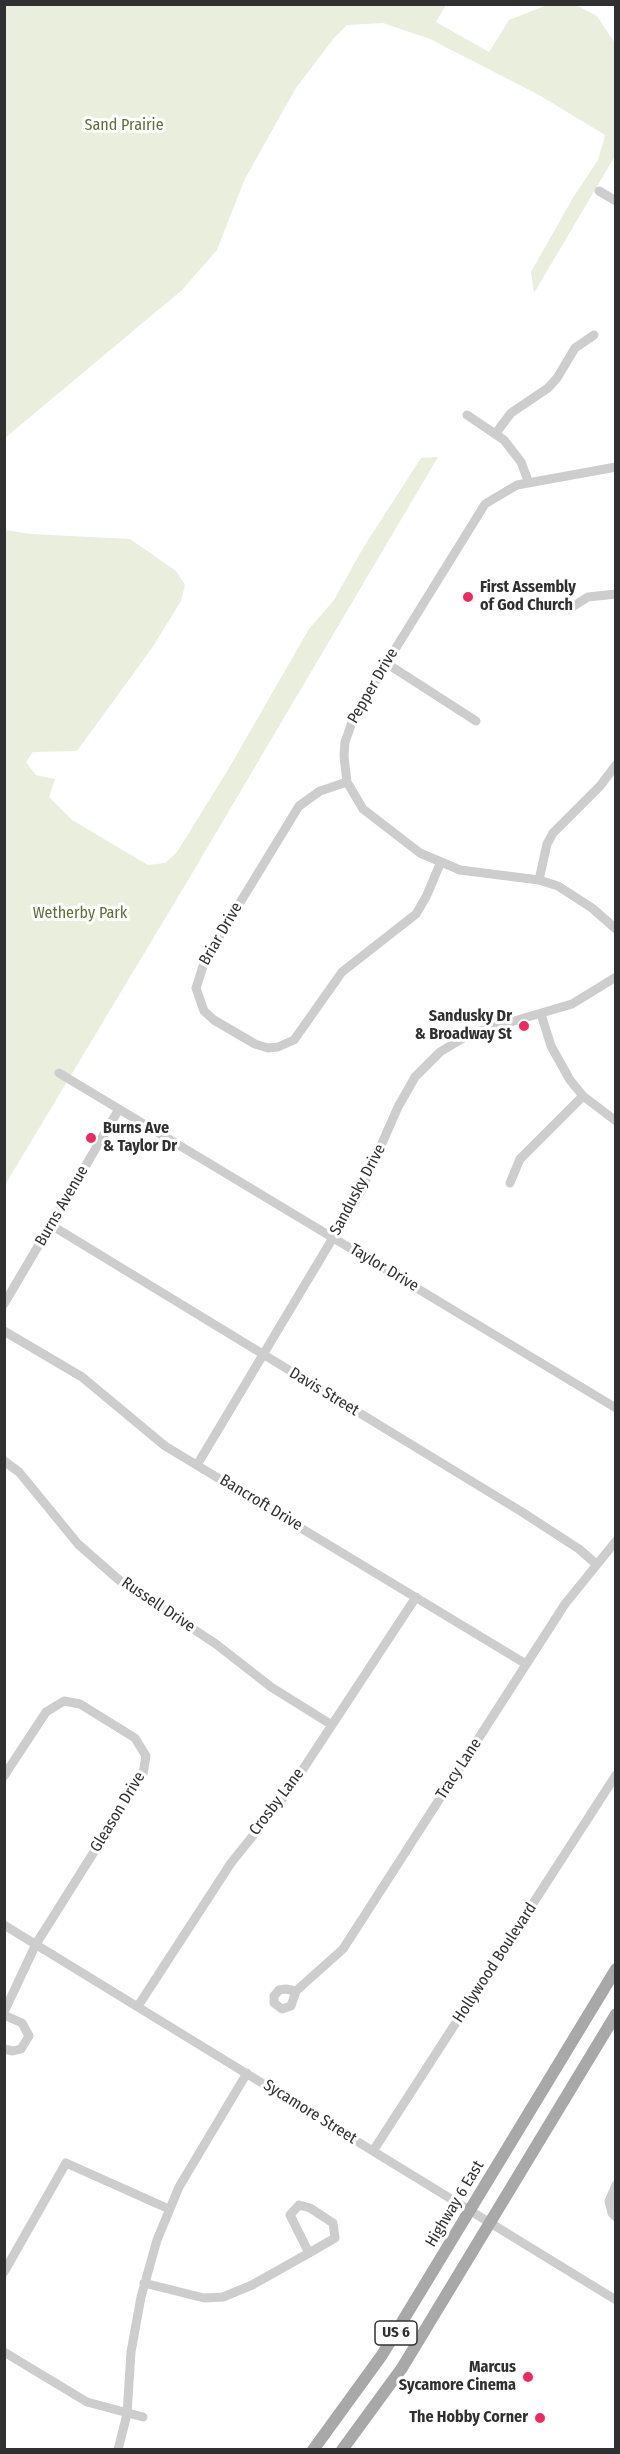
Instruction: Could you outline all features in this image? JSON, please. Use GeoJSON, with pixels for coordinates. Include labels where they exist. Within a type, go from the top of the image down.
{"type":"FeatureCollection","features":[{"type":"Feature","properties":{"kind":"main road","name":"Highway 6 East"},"geometry":{"type":"LineString","coordinates":[[313,2450],[382,2355],[615,1969]]}},
{"type":"Feature","properties":{"kind":"main road","name":"US 6"},"geometry":{"type":"LineString","coordinates":[[342,2450],[402,2368],[615,2014]]}},
{"type":"Feature","properties":{"kind":"street"},"geometry":{"type":"LineString","coordinates":[[599,191],[615,201]]}},
{"type":"Feature","properties":{"kind":"street"},"geometry":{"type":"LineString","coordinates":[[496,433],[511,413],[548,387],[557,378],[575,348],[594,335]]}},
{"type":"Feature","properties":{"kind":"street"},"geometry":{"type":"LineString","coordinates":[[467,416],[496,433],[513,450],[529,483]]}},
{"type":"Feature","properties":{"kind":"street","name":"Pepper Drive"},"geometry":{"type":"LineString","coordinates":[[615,467],[529,483],[495,496],[478,513],[349,728],[344,756],[347,782],[363,809],[420,853],[440,864],[460,870],[539,880],[576,896],[615,929]]}},
{"type":"Feature","properties":{"kind":"street"},"geometry":{"type":"LineString","coordinates":[[569,609],[588,597],[615,594]]}},
{"type":"Feature","properties":{"kind":"street"},"geometry":{"type":"LineString","coordinates":[[386,663],[476,721]]}},
{"type":"Feature","properties":{"kind":"street"},"geometry":{"type":"LineString","coordinates":[[539,880],[547,844],[552,833],[600,786],[615,765]]}},
{"type":"Feature","properties":{"kind":"street","name":"Briar Drive"},"geometry":{"type":"LineString","coordinates":[[347,782],[320,791],[299,806],[205,960],[196,988],[204,1011],[214,1020],[255,1044],[268,1048],[278,1047],[294,1040],[342,972],[416,914],[440,864]]}},
{"type":"Feature","properties":{"kind":"street","name":"Sandusky Drive"},"geometry":{"type":"LineString","coordinates":[[197,1465],[373,1169],[405,1093],[428,1063],[447,1047],[470,1034],[541,1014],[590,995],[615,977]]}},
{"type":"Feature","properties":{"kind":"street"},"geometry":{"type":"LineString","coordinates":[[541,1014],[559,1062],[583,1096],[615,1121]]}},
{"type":"Feature","properties":{"kind":"street","name":"Taylor Drive"},"geometry":{"type":"LineString","coordinates":[[59,1072],[615,1408]]}},
{"type":"Feature","properties":{"kind":"street"},"geometry":{"type":"LineString","coordinates":[[510,1183],[520,1159],[583,1096]]}},
{"type":"Feature","properties":{"kind":"street","name":"Burns Avenue"},"geometry":{"type":"LineString","coordinates":[[4,1304],[119,1109]]}},
{"type":"Feature","properties":{"kind":"street","name":"Davis Street"},"geometry":{"type":"LineString","coordinates":[[51,1225],[522,1512],[570,1542],[595,1563]]}},
{"type":"Feature","properties":{"kind":"street","name":"Bancroft Drive"},"geometry":{"type":"LineString","coordinates":[[4,1331],[82,1377],[156,1440],[526,1664]]}},
{"type":"Feature","properties":{"kind":"street","name":"Russell Drive"},"geometry":{"type":"LineString","coordinates":[[4,1461],[20,1472],[78,1544],[119,1580],[216,1644],[255,1676],[332,1725]]}},
{"type":"Feature","properties":{"kind":"street","name":"Tracy Lane"},"geometry":{"type":"LineString","coordinates":[[296,1991],[343,1949],[565,1604],[595,1563],[615,1541]]}},
{"type":"Feature","properties":{"kind":"street","name":"Crosby Lane"},"geometry":{"type":"LineString","coordinates":[[138,2006],[231,1863],[288,1792],[416,1597]]}},
{"type":"Feature","properties":{"kind":"street","name":"Gleason Drive"},"geometry":{"type":"LineString","coordinates":[[4,1776],[46,1712],[64,1701],[80,1704],[135,1738],[146,1756],[143,1774],[36,1944],[4,2013]]}},
{"type":"Feature","properties":{"kind":"street","name":"Hollywood Boulevard"},"geometry":{"type":"LineString","coordinates":[[373,2151],[615,1775]]}},
{"type":"Feature","properties":{"kind":"street","name":"Sycamore Street"},"geometry":{"type":"LineString","coordinates":[[4,1925],[615,2300]]}},
{"type":"Feature","properties":{"kind":"street"},"geometry":{"type":"LineString","coordinates":[[4,2013],[22,2023],[29,2036],[21,2049],[13,2051],[4,2049]]}},
{"type":"Feature","properties":{"kind":"street"},"geometry":{"type":"LineString","coordinates":[[118,2450],[127,2414],[131,2352],[144,2283],[169,2209],[179,2187],[247,2073]]}},
{"type":"Feature","properties":{"kind":"street"},"geometry":{"type":"LineString","coordinates":[[4,2272],[66,2163],[169,2209]]}},
{"type":"Feature","properties":{"kind":"street"},"geometry":{"type":"LineString","coordinates":[[615,2185],[609,2200],[615,2217]]}},
{"type":"Feature","properties":{"kind":"street"},"geometry":{"type":"LineString","coordinates":[[144,2283],[204,2298],[223,2297],[252,2285],[309,2253],[335,2238],[334,2227],[327,2218],[299,2205],[290,2215],[309,2253]]}},
{"type":"Feature","properties":{"kind":"street"},"geometry":{"type":"LineString","coordinates":[[4,2352],[87,2402],[143,2417]]}},
{"type":"Feature","properties":{"kind":"green space","name":"Sand Prairie"},"geometry":{"type":"Polygon","coordinates":[[[5,5],[446,5],[436,22],[489,52],[509,20],[547,5],[576,5],[597,16],[615,43],[615,156],[534,293],[531,272],[574,196],[598,160],[605,135],[539,95],[430,39],[383,23],[347,25],[334,38],[296,88],[244,181],[217,250],[182,290],[5,438],[5,5]]]}},
{"type":"Feature","properties":{"kind":"green space","name":"Wetherby Park"},"geometry":{"type":"Polygon","coordinates":[[[438,457],[5,1185],[5,530],[31,534],[130,539],[176,571],[185,585],[181,601],[152,648],[77,751],[33,752],[26,762],[36,775],[55,779],[49,797],[72,820],[148,865],[165,863],[177,852],[229,768],[309,629],[334,600],[363,548],[421,458],[438,457]]]}},
{"type":"Feature","properties":{"kind":"place","name":"First Assembly of God Church"},"geometry":{"type":"Point","coordinates":[468,597]}},
{"type":"Feature","properties":{"kind":"place","name":"Sandusky Dr & Broadway St"},"geometry":{"type":"Point","coordinates":[524,1026]}},
{"type":"Feature","properties":{"kind":"place","name":"Burns Ave & Taylor Dr"},"geometry":{"type":"Point","coordinates":[91,1138]}},
{"type":"Feature","properties":{"kind":"place","name":"Marcus Sycamore Cinema"},"geometry":{"type":"Point","coordinates":[528,2377]}},
{"type":"Feature","properties":{"kind":"place","name":"The Hobby Corner"},"geometry":{"type":"Point","coordinates":[540,2418]}}]}
